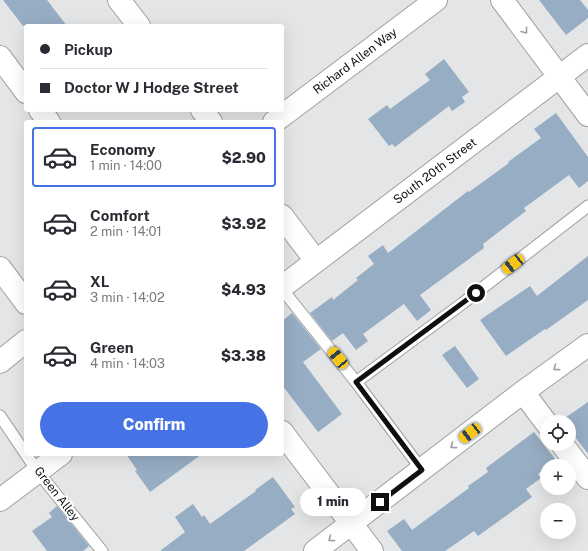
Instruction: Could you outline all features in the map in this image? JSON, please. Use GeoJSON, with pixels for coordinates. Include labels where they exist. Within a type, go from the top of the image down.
{"type":"FeatureCollection","features":[{"type":"Feature","properties":{"kind":"street"},"geometry":{"type":"LineString","coordinates":[[119,0],[137,24]]}},
{"type":"Feature","properties":{"kind":"street","name":"Richard Allen Way"},"geometry":{"type":"LineString","coordinates":[[277,120],[436,0]]}},
{"type":"Feature","properties":{"kind":"street"},"geometry":{"type":"LineString","coordinates":[[502,0],[588,115]]}},
{"type":"Feature","properties":{"kind":"street","name":"South 20th Street"},"geometry":{"type":"LineString","coordinates":[[284,286],[588,55]]}},
{"type":"Feature","properties":{"kind":"street"},"geometry":{"type":"LineString","coordinates":[[0,58],[24,89]]}},
{"type":"Feature","properties":{"kind":"street"},"geometry":{"type":"LineString","coordinates":[[284,219],[316,261]]}},
{"type":"Feature","properties":{"kind":"street"},"geometry":{"type":"LineString","coordinates":[[0,268],[24,300]]}},
{"type":"Feature","properties":{"kind":"street"},"geometry":{"type":"LineString","coordinates":[[0,362],[24,343]]}},
{"type":"Feature","properties":{"kind":"street"},"geometry":{"type":"LineString","coordinates":[[315,551],[523,392],[588,345]]}},
{"type":"Feature","properties":{"kind":"street"},"geometry":{"type":"LineString","coordinates":[[523,392],[540,415]]}},
{"type":"Feature","properties":{"kind":"street"},"geometry":{"type":"LineString","coordinates":[[284,435],[372,551]]}},
{"type":"Feature","properties":{"kind":"street"},"geometry":{"type":"LineString","coordinates":[[567,451],[588,478]]}},
{"type":"Feature","properties":{"kind":"street"},"geometry":{"type":"LineString","coordinates":[[0,500],[58,456]]}},
{"type":"Feature","properties":{"kind":"lane"},"geometry":{"type":"LineString","coordinates":[[356,382],[463,303],[588,206]]}},
{"type":"Feature","properties":{"kind":"lane"},"geometry":{"type":"LineString","coordinates":[[284,291],[356,382],[422,470]]}},
{"type":"Feature","properties":{"kind":"lane","name":"Green Alley"},"geometry":{"type":"LineString","coordinates":[[0,416],[24,451]]}},
{"type":"Feature","properties":{"kind":"lane","name":"Green Alley"},"geometry":{"type":"LineString","coordinates":[[27,456],[38,472],[102,551]]}},
{"type":"Feature","properties":{"kind":"building"},"geometry":{"type":"Polygon","coordinates":[[[3,0],[47,0],[65,24],[24,24],[23,26],[3,0]]]}},
{"type":"Feature","properties":{"kind":"building"},"geometry":{"type":"Polygon","coordinates":[[[539,0],[580,0],[588,10],[588,18],[566,35],[539,0]]]}},
{"type":"Feature","properties":{"kind":"building"},"geometry":{"type":"Polygon","coordinates":[[[444,59],[469,92],[462,97],[465,102],[452,111],[449,106],[395,147],[392,144],[389,146],[368,119],[387,105],[390,109],[430,80],[425,74],[444,59]]]}},
{"type":"Feature","properties":{"kind":"building"},"geometry":{"type":"Polygon","coordinates":[[[556,113],[588,157],[588,181],[579,188],[569,175],[524,208],[526,211],[483,244],[484,248],[420,295],[431,310],[417,321],[404,304],[363,334],[368,341],[356,350],[343,333],[332,341],[310,313],[332,297],[333,300],[358,280],[356,278],[374,264],[368,256],[383,245],[388,253],[468,191],[469,192],[509,163],[508,162],[541,138],[534,129],[556,113]]]}},
{"type":"Feature","properties":{"kind":"building"},"geometry":{"type":"Polygon","coordinates":[[[588,256],[588,300],[506,356],[480,320],[530,286],[537,296],[588,256]]]}},
{"type":"Feature","properties":{"kind":"building"},"geometry":{"type":"Polygon","coordinates":[[[292,313],[321,349],[303,362],[342,414],[318,432],[284,388],[284,319],[292,313]]]}},
{"type":"Feature","properties":{"kind":"building"},"geometry":{"type":"Polygon","coordinates":[[[455,346],[479,379],[467,388],[442,355],[455,346]]]}},
{"type":"Feature","properties":{"kind":"building"},"geometry":{"type":"Polygon","coordinates":[[[588,402],[588,454],[576,438],[576,415],[569,415],[588,402]]]}},
{"type":"Feature","properties":{"kind":"building"},"geometry":{"type":"Polygon","coordinates":[[[534,432],[540,440],[540,451],[549,451],[555,459],[540,459],[540,472],[538,474],[540,479],[526,489],[532,497],[478,536],[474,531],[445,551],[402,551],[387,531],[404,519],[412,530],[469,488],[468,486],[488,472],[486,468],[534,432]]]}},
{"type":"Feature","properties":{"kind":"building"},"geometry":{"type":"Polygon","coordinates":[[[127,456],[199,456],[150,492],[135,471],[137,470],[127,456]]]}},
{"type":"Feature","properties":{"kind":"building"},"geometry":{"type":"Polygon","coordinates":[[[273,477],[295,507],[291,509],[295,514],[244,551],[160,551],[185,532],[175,517],[193,504],[202,517],[204,515],[210,524],[273,477]]]}},
{"type":"Feature","properties":{"kind":"building"},"geometry":{"type":"Polygon","coordinates":[[[57,506],[89,546],[83,551],[47,551],[32,531],[52,517],[49,513],[57,506]]]}},
{"type":"Feature","properties":{"kind":"route"},"geometry":{"type":"LineString","coordinates":[[380,502],[422,470],[356,382],[476,293]]}}]}
